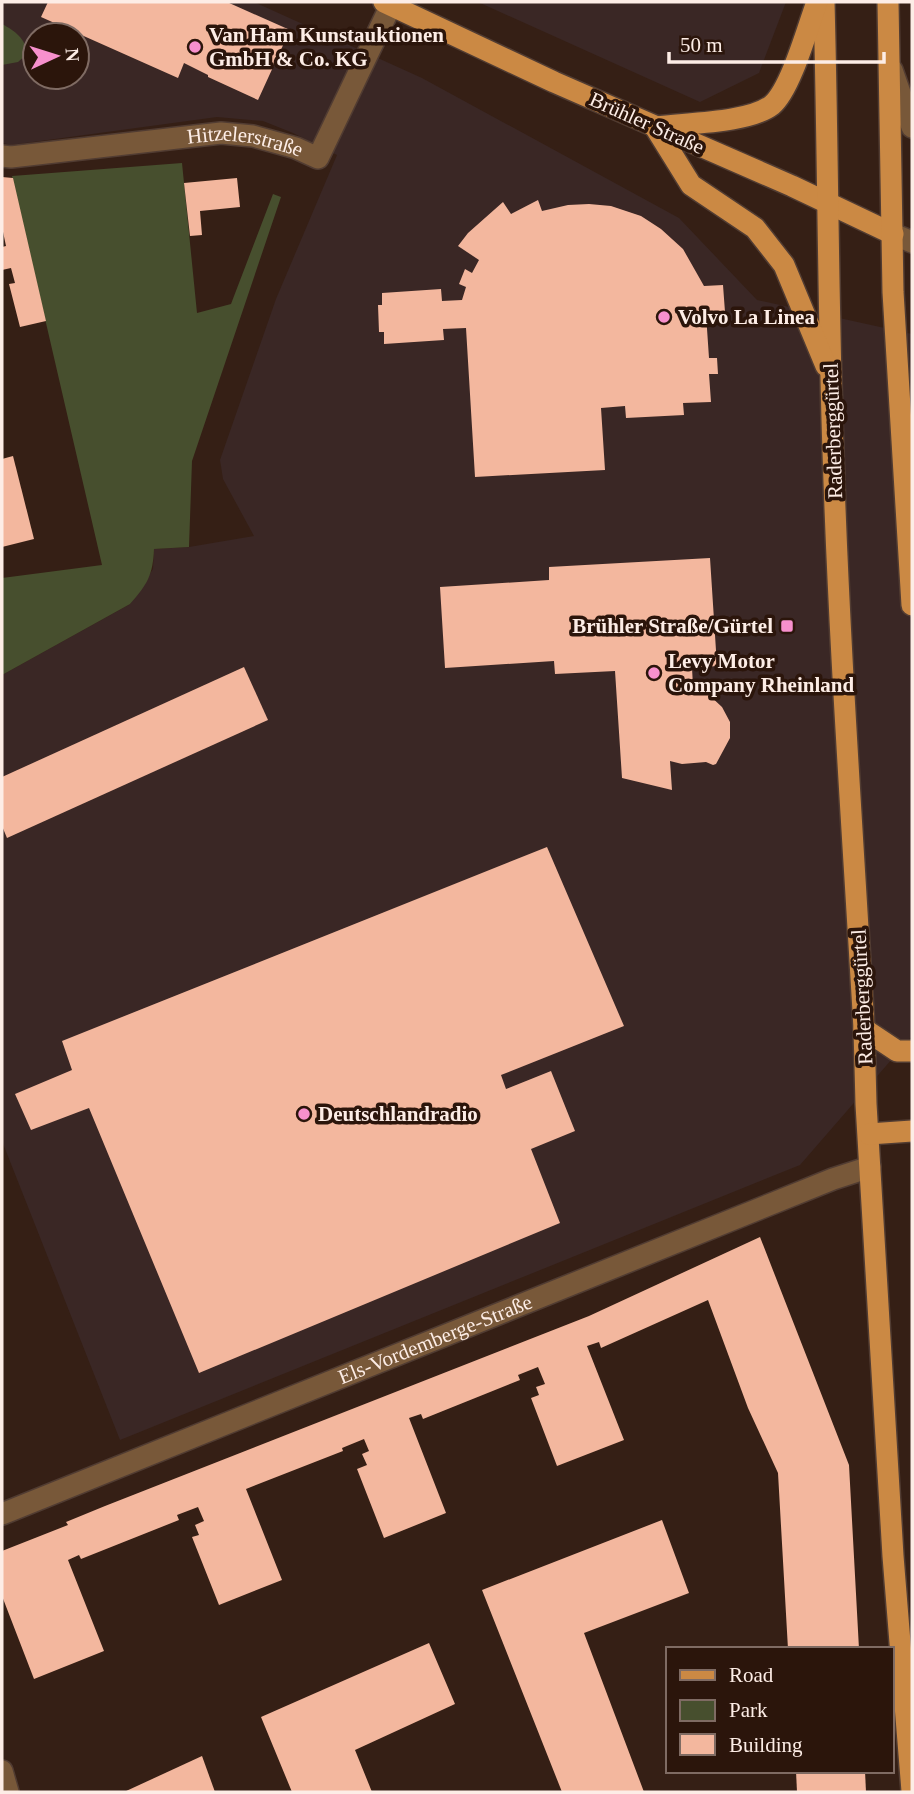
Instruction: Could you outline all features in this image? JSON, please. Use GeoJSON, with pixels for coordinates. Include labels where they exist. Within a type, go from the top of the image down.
{"type":"FeatureCollection","features":[{"type":"Feature","properties":{"kind":"main road"},"geometry":{"type":"LineString","coordinates":[[817,2],[789,79],[773,104],[750,116],[654,127],[691,185],[755,228],[784,265],[831,379]]}},
{"type":"Feature","properties":{"kind":"main road","name":"Raderberggürtel"},"geometry":{"type":"LineString","coordinates":[[824,2],[831,379],[842,633],[893,1556],[912,1791]]}},
{"type":"Feature","properties":{"kind":"main road"},"geometry":{"type":"LineString","coordinates":[[888,2],[888,58],[903,238],[893,292],[912,605]]}},
{"type":"Feature","properties":{"kind":"main road","name":"Brühler Straße"},"geometry":{"type":"LineString","coordinates":[[387,3],[654,127],[903,238]]}},
{"type":"Feature","properties":{"kind":"main road"},"geometry":{"type":"LineString","coordinates":[[864,1029],[897,1051],[912,1051]]}},
{"type":"Feature","properties":{"kind":"main road"},"geometry":{"type":"LineString","coordinates":[[869,1134],[912,1131]]}},
{"type":"Feature","properties":{"kind":"main road"},"geometry":{"type":"LineString","coordinates":[[893,1556],[903,1546],[912,1545]]}},
{"type":"Feature","properties":{"kind":"street","name":"Hitzelerstraße"},"geometry":{"type":"LineString","coordinates":[[2,156],[11,158],[221,133],[253,136],[296,148],[318,158],[387,3]]}},
{"type":"Feature","properties":{"kind":"street"},"geometry":{"type":"LineString","coordinates":[[888,58],[912,127]]}},
{"type":"Feature","properties":{"kind":"street"},"geometry":{"type":"LineString","coordinates":[[902,442],[912,412]]}},
{"type":"Feature","properties":{"kind":"street","name":"Els-Vordemberge-Straße"},"geometry":{"type":"LineString","coordinates":[[2,1514],[833,1179],[870,1167]]}},
{"type":"Feature","properties":{"kind":"street"},"geometry":{"type":"LineString","coordinates":[[2,1771],[8,1792]]}},
{"type":"Feature","properties":{"kind":"shaded area"},"geometry":{"type":"Polygon","coordinates":[[[2,2],[254,2],[422,78],[679,218],[757,300],[912,334],[912,1036],[800,1165],[120,1440],[2,1141],[2,675],[130,604],[153,569],[154,549],[189,547],[254,536],[223,479],[220,460],[276,299],[337,155],[263,121],[217,117],[11,145],[2,143],[2,2]]]}},
{"type":"Feature","properties":{"kind":"shaded area"},"geometry":{"type":"Polygon","coordinates":[[[478,2],[786,2],[759,73],[700,102],[478,2]]]}},
{"type":"Feature","properties":{"kind":"green space"},"geometry":{"type":"Polygon","coordinates":[[[2,24],[21,39],[21,59],[2,65],[2,24]]]}},
{"type":"Feature","properties":{"kind":"green space"},"geometry":{"type":"Polygon","coordinates":[[[182,163],[197,313],[231,304],[273,194],[281,197],[192,461],[189,547],[154,549],[148,579],[130,604],[2,675],[2,578],[102,565],[12,176],[182,163]]]}},
{"type":"Feature","properties":{"kind":"building","name":"Van Ham Kunstauktionen GmbH & Co. KG"},"geometry":{"type":"Polygon","coordinates":[[[48,2],[227,2],[290,30],[258,100],[184,63],[178,78],[91,39],[91,21],[50,21],[41,17],[48,2]]]}},
{"type":"Feature","properties":{"kind":"building"},"geometry":{"type":"Polygon","coordinates":[[[2,177],[13,178],[46,321],[20,327],[9,284],[15,283],[11,268],[2,270],[2,247],[6,246],[2,227],[2,177]]]}},
{"type":"Feature","properties":{"kind":"building"},"geometry":{"type":"Polygon","coordinates":[[[237,178],[240,207],[200,211],[202,235],[190,236],[184,183],[237,178]]]}},
{"type":"Feature","properties":{"kind":"building"},"geometry":{"type":"Polygon","coordinates":[[[538,200],[542,211],[568,205],[589,204],[611,206],[641,216],[661,229],[683,249],[704,286],[723,285],[725,312],[706,314],[709,358],[717,358],[718,374],[709,374],[711,402],[683,403],[684,415],[626,418],[625,406],[601,408],[605,470],[475,477],[466,328],[443,329],[444,340],[384,344],[384,332],[379,332],[378,305],[382,305],[382,293],[441,289],[442,301],[462,300],[466,287],[459,284],[465,269],[472,273],[479,260],[458,246],[468,233],[503,202],[511,214],[538,200]]]}},
{"type":"Feature","properties":{"kind":"building"},"geometry":{"type":"Polygon","coordinates":[[[13,456],[34,539],[2,547],[2,459],[13,456]]]}},
{"type":"Feature","properties":{"kind":"building","name":"Levy Motor Company Rheinland"},"geometry":{"type":"Polygon","coordinates":[[[710,558],[717,666],[692,668],[693,686],[708,694],[722,707],[730,722],[730,738],[716,764],[682,764],[670,761],[672,790],[622,778],[615,671],[555,674],[554,661],[445,668],[440,587],[549,580],[549,567],[710,558]]]}},
{"type":"Feature","properties":{"kind":"building"},"geometry":{"type":"Polygon","coordinates":[[[244,667],[268,720],[7,838],[2,826],[2,777],[244,667]]]}},
{"type":"Feature","properties":{"kind":"building","name":"Deutschlandradio"},"geometry":{"type":"Polygon","coordinates":[[[547,847],[624,1026],[501,1075],[506,1089],[551,1071],[575,1131],[531,1149],[560,1223],[199,1373],[89,1108],[31,1130],[15,1094],[72,1070],[62,1041],[547,847]]]}},
{"type":"Feature","properties":{"kind":"building"},"geometry":{"type":"Polygon","coordinates":[[[760,1237],[849,1465],[859,1647],[788,1647],[778,1473],[748,1408],[708,1300],[601,1348],[599,1342],[587,1346],[624,1440],[557,1466],[531,1398],[539,1395],[536,1387],[545,1384],[538,1367],[518,1375],[520,1380],[423,1419],[421,1414],[409,1418],[446,1513],[384,1538],[357,1469],[367,1465],[362,1454],[369,1451],[364,1439],[342,1448],[343,1451],[246,1489],[282,1580],[219,1605],[192,1537],[199,1535],[195,1525],[204,1521],[198,1507],[177,1515],[179,1520],[81,1559],[79,1555],[68,1560],[104,1651],[34,1679],[2,1596],[2,1551],[68,1525],[66,1522],[105,1506],[589,1316],[760,1237]]]}},
{"type":"Feature","properties":{"kind":"building"},"geometry":{"type":"Polygon","coordinates":[[[662,1520],[689,1593],[584,1633],[644,1792],[562,1792],[482,1590],[662,1520]]]}},
{"type":"Feature","properties":{"kind":"building"},"geometry":{"type":"Polygon","coordinates":[[[429,1643],[455,1704],[355,1750],[372,1792],[292,1792],[261,1717],[429,1643]]]}},
{"type":"Feature","properties":{"kind":"building"},"geometry":{"type":"Polygon","coordinates":[[[202,1756],[215,1792],[124,1792],[202,1756]]]}},
{"type":"Feature","properties":{"kind":"building"},"geometry":{"type":"Polygon","coordinates":[[[796,1773],[865,1773],[866,1792],[797,1792],[796,1773]]]}},
{"type":"Feature","properties":{"kind":"place","name":"Van Ham Kunstauktionen GmbH & Co. KG"},"geometry":{"type":"Point","coordinates":[195,47]}},
{"type":"Feature","properties":{"kind":"place","name":"Volvo La Linea"},"geometry":{"type":"Point","coordinates":[664,317]}},
{"type":"Feature","properties":{"kind":"place","name":"Brühler Straße/Gürtel"},"geometry":{"type":"Point","coordinates":[787,626]}},
{"type":"Feature","properties":{"kind":"place","name":"Levy Motor Company Rheinland"},"geometry":{"type":"Point","coordinates":[654,673]}},
{"type":"Feature","properties":{"kind":"place","name":"Deutschlandradio"},"geometry":{"type":"Point","coordinates":[304,1114]}}]}
